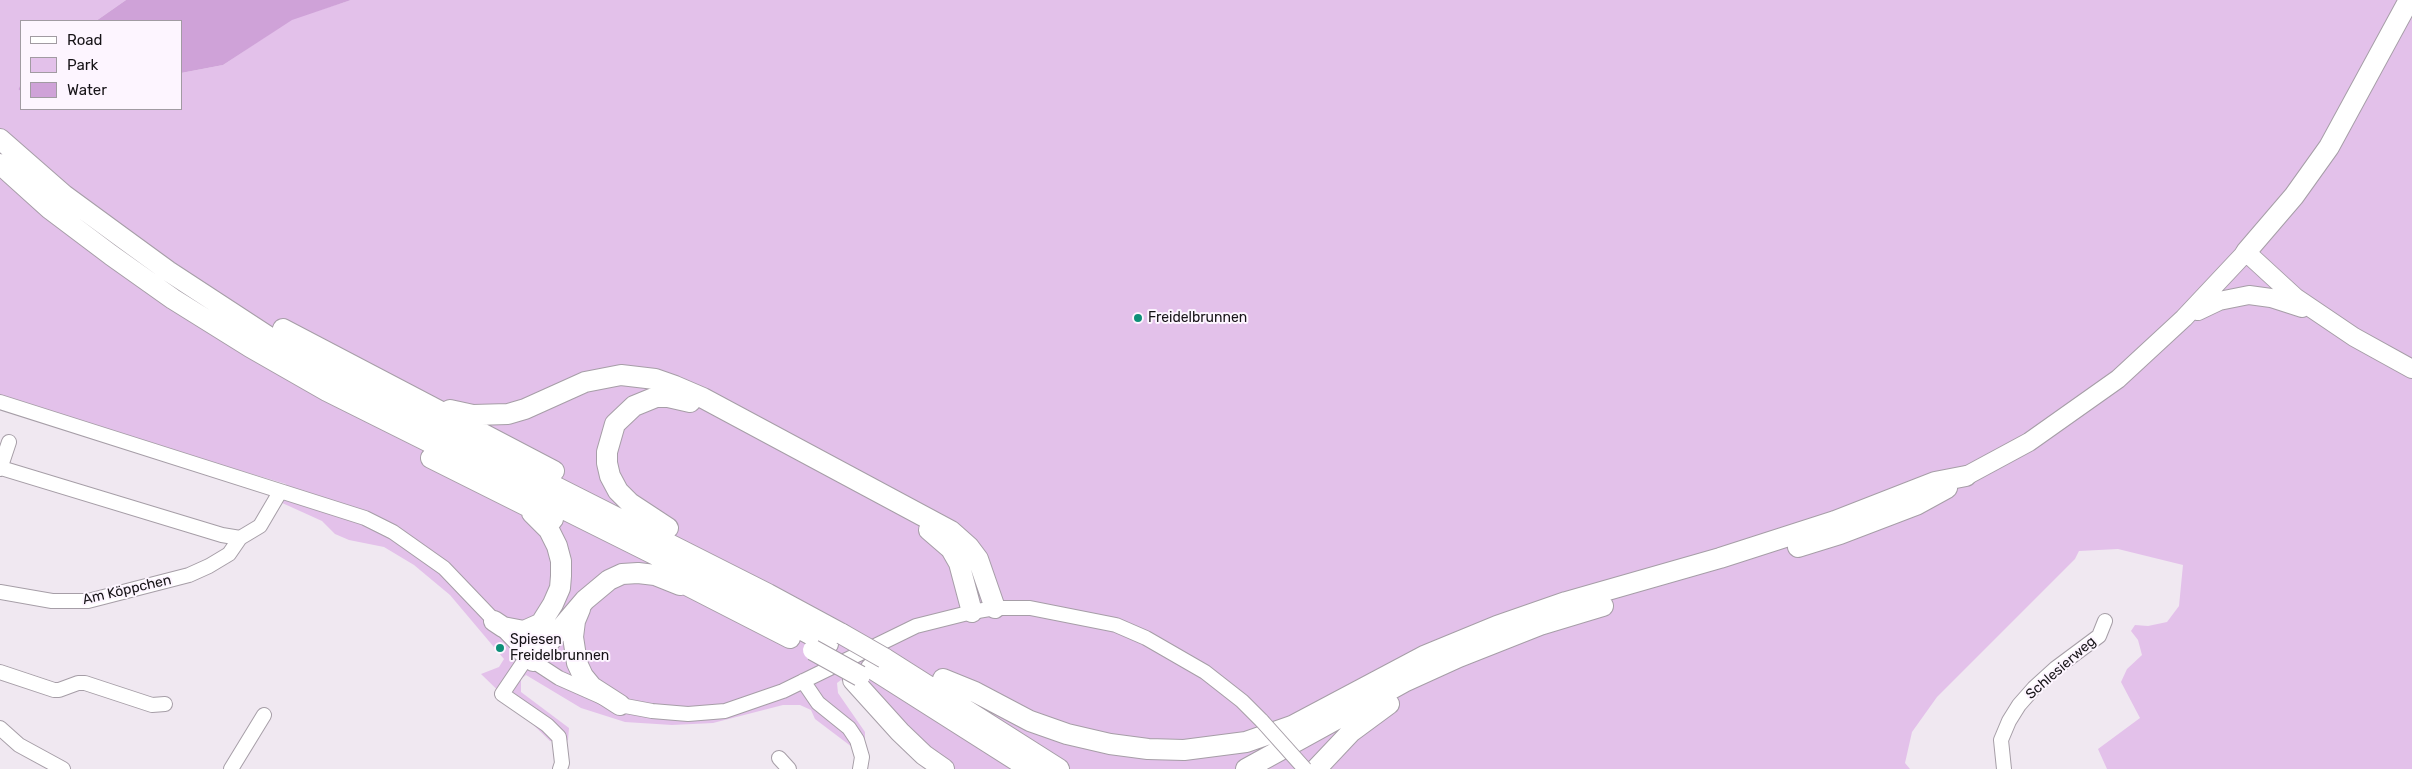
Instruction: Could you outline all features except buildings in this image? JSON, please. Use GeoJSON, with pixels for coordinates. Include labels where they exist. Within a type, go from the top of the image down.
{"type":"FeatureCollection","features":[{"type":"Feature","properties":{"kind":"highway"},"geometry":{"type":"LineString","coordinates":[[2244,255],[2294,196],[2329,147],[2409,0]]}},
{"type":"Feature","properties":{"kind":"highway"},"geometry":{"type":"LineString","coordinates":[[5,152],[168,271],[272,338],[364,390],[768,594],[873,666],[1023,764]]}},
{"type":"Feature","properties":{"kind":"highway"},"geometry":{"type":"LineString","coordinates":[[5,152],[50,209],[173,298],[327,391],[760,607],[834,639]]}},
{"type":"Feature","properties":{"kind":"highway"},"geometry":{"type":"LineString","coordinates":[[168,271],[214,291],[405,394],[668,528]]}},
{"type":"Feature","properties":{"kind":"highway"},"geometry":{"type":"LineString","coordinates":[[405,394],[455,412],[492,416],[525,409],[585,382],[603,377],[636,375],[662,381],[703,398],[951,531],[970,546],[978,559],[995,608]]}},
{"type":"Feature","properties":{"kind":"highway"},"geometry":{"type":"LineString","coordinates":[[327,391],[382,432],[521,504],[613,547],[704,595]]}},
{"type":"Feature","properties":{"kind":"highway"},"geometry":{"type":"LineString","coordinates":[[972,612],[959,563],[951,549],[928,529],[700,406],[683,399],[668,397],[645,400],[624,414],[615,424],[610,438],[606,463],[618,491],[630,502],[873,666],[1060,769]]}},
{"type":"Feature","properties":{"kind":"highway"},"geometry":{"type":"LineString","coordinates":[[873,666],[943,679],[975,692],[1030,721],[1067,734],[1110,744],[1148,749],[1184,750],[1246,742],[1292,726],[1424,656],[1496,626],[1566,602],[1720,558],[1817,526],[1936,482],[1966,476]]}},
{"type":"Feature","properties":{"kind":"highway"},"geometry":{"type":"LineString","coordinates":[[1246,769],[1404,682],[1459,657],[1540,625],[1840,534],[1916,504],[1966,476]]}},
{"type":"Feature","properties":{"kind":"highway"},"geometry":{"type":"LineString","coordinates":[[521,504],[549,530],[557,546],[561,561],[560,588],[542,623],[528,657]]}},
{"type":"Feature","properties":{"kind":"highway"},"geometry":{"type":"LineString","coordinates":[[528,657],[585,600],[609,580],[622,574],[638,573],[655,575],[704,595],[834,639]]}},
{"type":"Feature","properties":{"kind":"highway"},"geometry":{"type":"LineString","coordinates":[[585,600],[575,621],[573,650],[577,663],[583,676],[592,687],[620,705]]}},
{"type":"Feature","properties":{"kind":"highway"},"geometry":{"type":"LineString","coordinates":[[494,621],[503,627],[524,631],[542,623]]}},
{"type":"Feature","properties":{"kind":"highway"},"geometry":{"type":"LineString","coordinates":[[1316,769],[1340,742],[1374,714],[1459,657]]}},
{"type":"Feature","properties":{"kind":"highway"},"geometry":{"type":"LineString","coordinates":[[873,666],[900,732],[924,755],[944,769]]}},
{"type":"Feature","properties":{"kind":"highway"},"geometry":{"type":"LineString","coordinates":[[943,679],[1016,729],[1060,769]]}},
{"type":"Feature","properties":{"kind":"main road"},"geometry":{"type":"LineString","coordinates":[[1966,476],[2029,442],[2129,370],[2184,318],[2244,255],[2316,313],[2408,366]]}},
{"type":"Feature","properties":{"kind":"main road"},"geometry":{"type":"LineString","coordinates":[[2184,318],[2219,301],[2250,295],[2271,298],[2316,313]]}},
{"type":"Feature","properties":{"kind":"street"},"geometry":{"type":"LineString","coordinates":[[1,403],[365,518],[393,532],[444,568],[528,657],[559,678],[620,705],[652,711],[688,714],[725,712],[764,699],[916,626],[995,608],[1030,608],[1116,626],[1146,638],[1205,672],[1242,701],[1305,769]]}},
{"type":"Feature","properties":{"kind":"street"},"geometry":{"type":"LineString","coordinates":[[9,442],[0,469],[222,535],[240,538]]}},
{"type":"Feature","properties":{"kind":"street","name":"Am Köppchen"},"geometry":{"type":"LineString","coordinates":[[0,592],[52,601],[88,602],[189,575],[210,566],[229,554],[240,538],[260,526],[274,506],[280,492]]}},
{"type":"Feature","properties":{"kind":"street","name":"Schlesierweg"},"geometry":{"type":"LineString","coordinates":[[2004,769],[2001,740],[2008,722],[2019,705],[2056,668],[2099,636],[2105,621]]}},
{"type":"Feature","properties":{"kind":"street"},"geometry":{"type":"LineString","coordinates":[[528,657],[502,694],[547,725],[559,737],[562,763],[560,769]]}},
{"type":"Feature","properties":{"kind":"street"},"geometry":{"type":"LineString","coordinates":[[0,672],[54,690],[84,683],[152,705],[164,704]]}},
{"type":"Feature","properties":{"kind":"street"},"geometry":{"type":"LineString","coordinates":[[803,681],[818,703],[849,728],[857,740],[862,757],[860,769]]}},
{"type":"Feature","properties":{"kind":"street"},"geometry":{"type":"LineString","coordinates":[[231,769],[264,715]]}},
{"type":"Feature","properties":{"kind":"street"},"geometry":{"type":"LineString","coordinates":[[0,728],[18,745],[63,769]]}},
{"type":"Feature","properties":{"kind":"street"},"geometry":{"type":"LineString","coordinates":[[779,758],[789,769]]}},
{"type":"Feature","properties":{"kind":"green space"},"geometry":{"type":"Polygon","coordinates":[[[0,0],[126,0],[97,20],[20,20],[20,110],[182,110],[182,73],[223,65],[292,19],[351,0],[2412,0],[2412,769],[2107,769],[2098,749],[2140,718],[2121,682],[2127,669],[2142,655],[2138,640],[2131,631],[2135,625],[2148,626],[2167,622],[2179,606],[2183,565],[2118,549],[2079,551],[2075,559],[1937,697],[1912,732],[1905,763],[1910,769],[930,769],[849,684],[841,680],[837,683],[838,693],[865,732],[865,749],[852,747],[815,719],[811,710],[800,705],[783,705],[713,723],[672,725],[625,722],[581,708],[526,675],[521,679],[521,692],[569,728],[568,740],[563,743],[550,741],[481,674],[499,667],[504,659],[450,595],[414,565],[384,547],[349,540],[335,534],[322,521],[280,502],[286,484],[0,396],[0,0]]]}},
{"type":"Feature","properties":{"kind":"water"},"geometry":{"type":"Polygon","coordinates":[[[126,0],[351,0],[292,20],[223,65],[182,73],[182,20],[97,20],[126,0]]]}},
{"type":"Feature","properties":{"kind":"place","name":"Freidelbrunnen"},"geometry":{"type":"Point","coordinates":[1138,318]}},
{"type":"Feature","properties":{"kind":"place","name":"Spiesen Freidelbrunnen"},"geometry":{"type":"Point","coordinates":[500,648]}}]}
